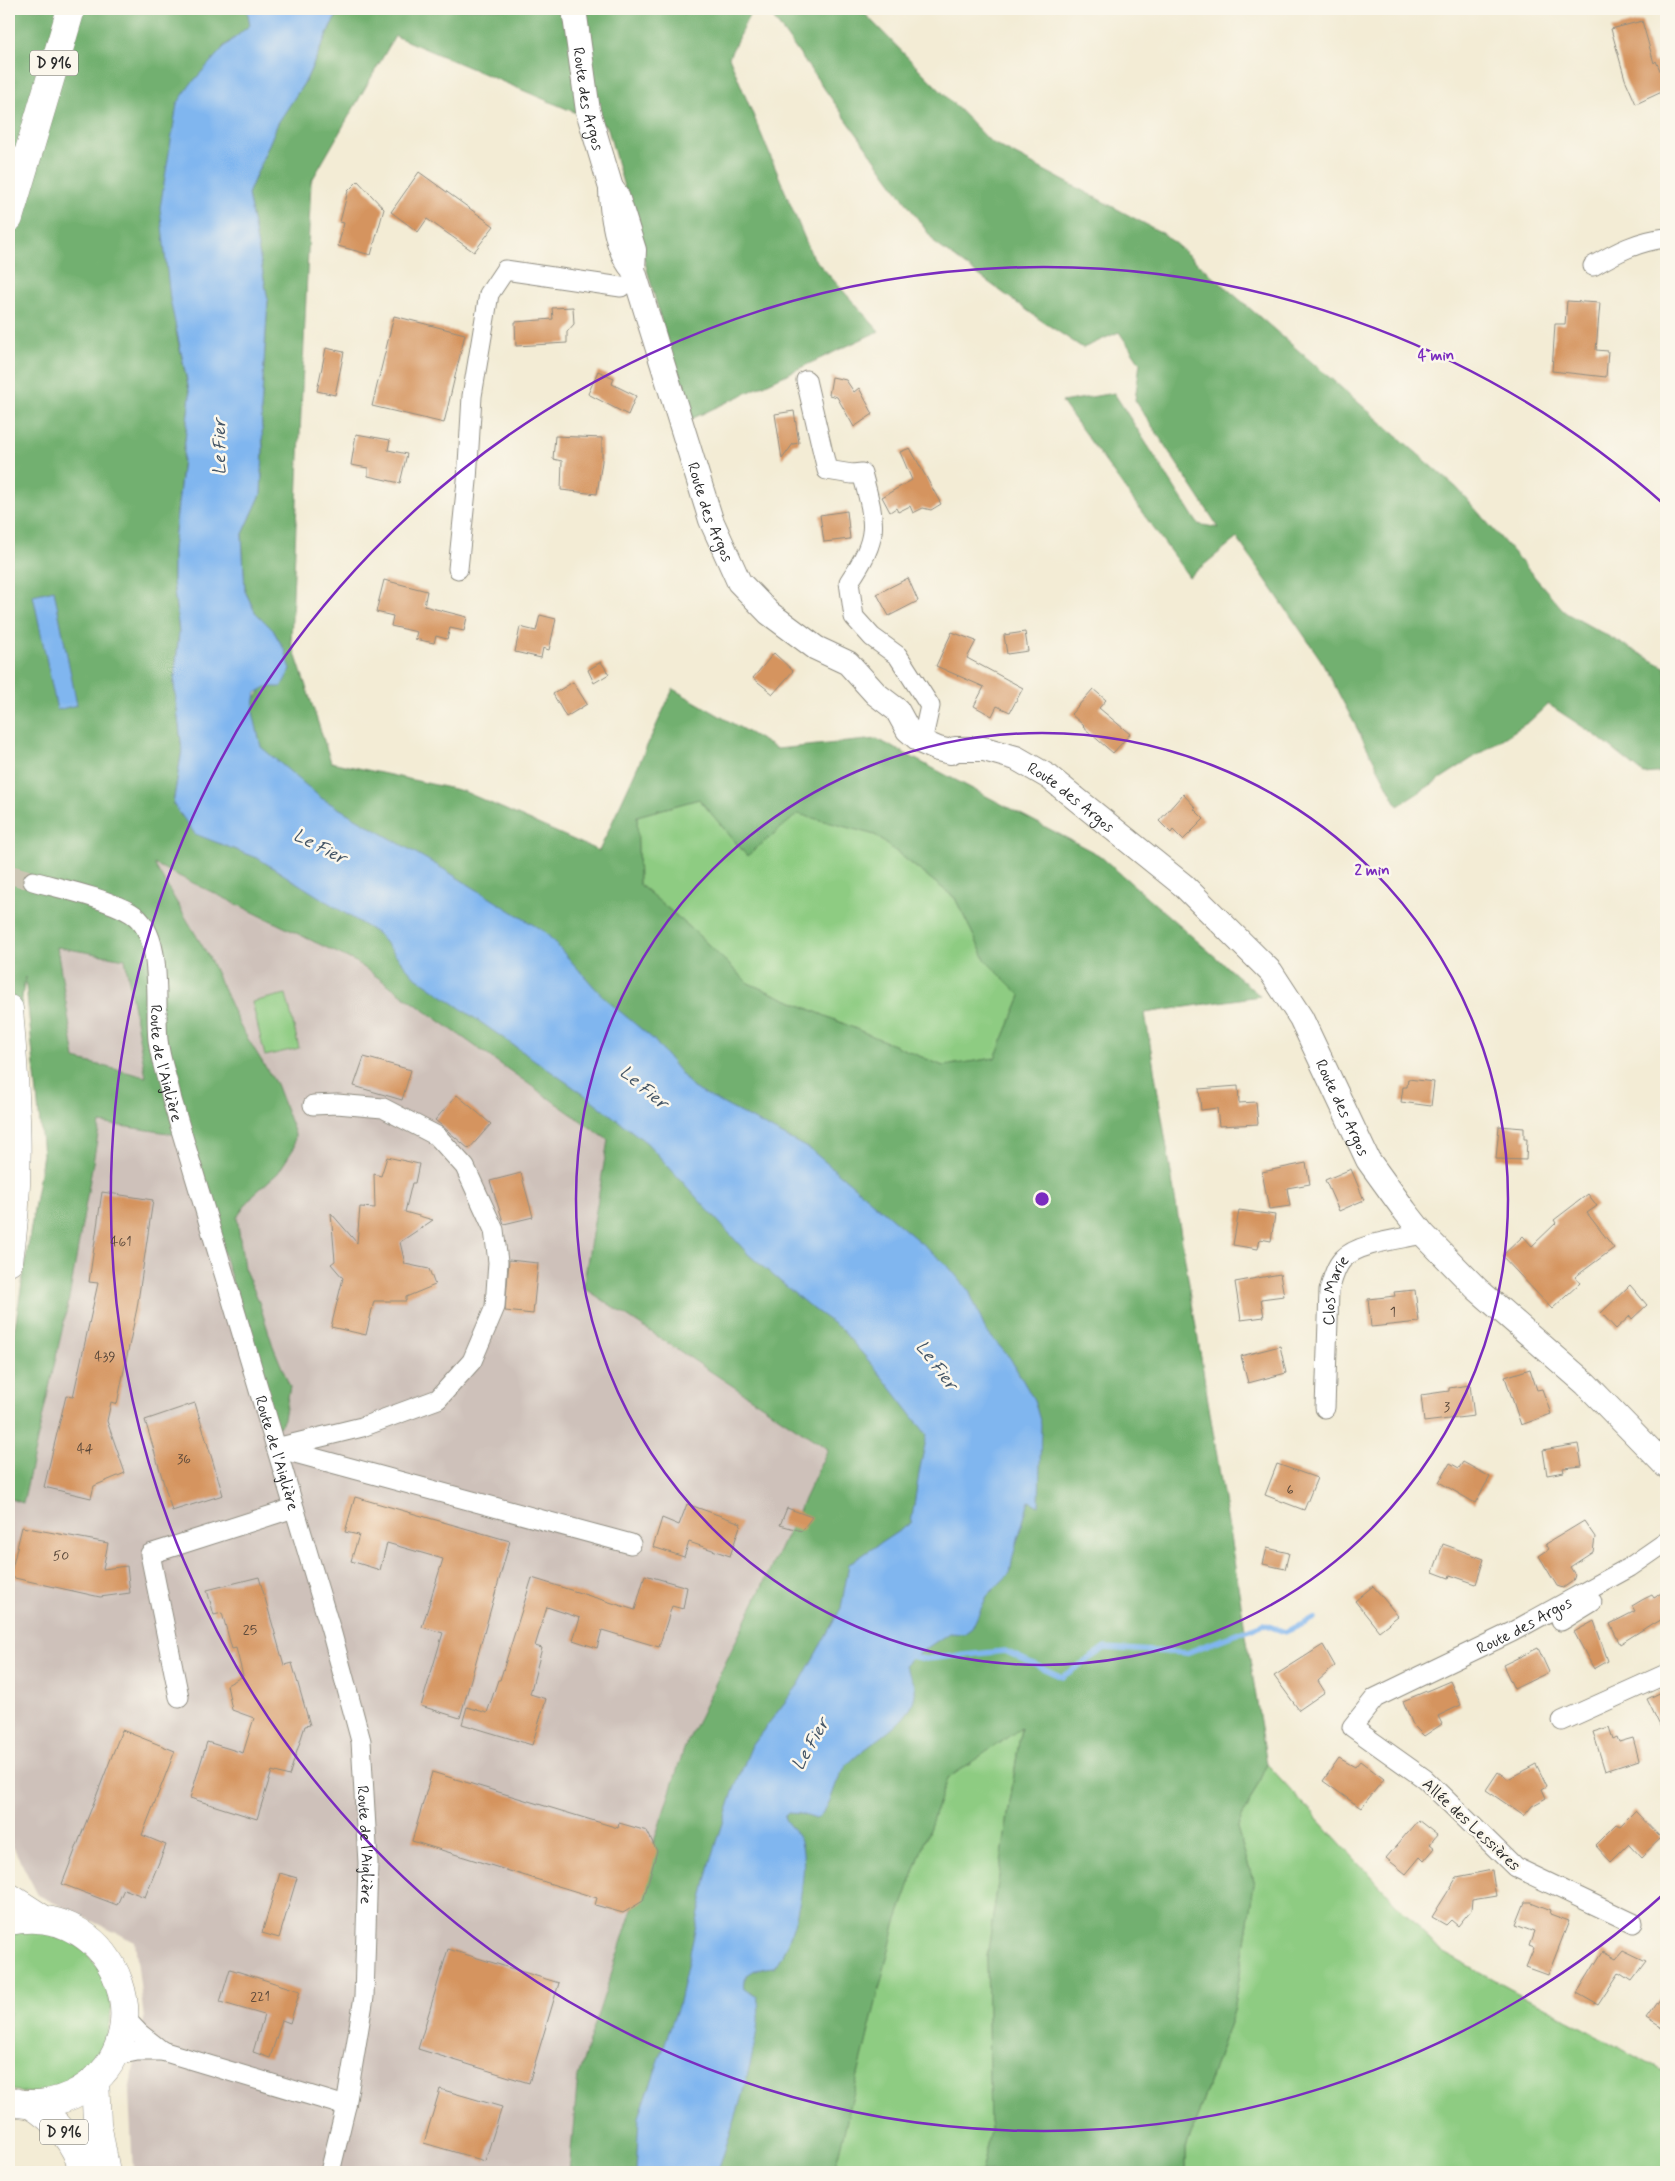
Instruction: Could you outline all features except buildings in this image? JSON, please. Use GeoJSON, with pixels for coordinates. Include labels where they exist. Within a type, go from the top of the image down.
{"type":"FeatureCollection","features":[{"type":"Feature","properties":{"kind":"main road","name":"D 916"},"geometry":{"type":"LineString","coordinates":[[9,218],[71,9]]}},
{"type":"Feature","properties":{"kind":"main road"},"geometry":{"type":"LineString","coordinates":[[9,1009],[18,1129],[17,1184],[9,1261]]}},
{"type":"Feature","properties":{"kind":"main road"},"geometry":{"type":"LineString","coordinates":[[9,1897],[43,1919]]}},
{"type":"Feature","properties":{"kind":"main road"},"geometry":{"type":"LineString","coordinates":[[9,1921],[29,1918],[43,1919],[73,1928],[93,1941],[102,1950],[116,1974],[120,1984],[124,2017],[122,2030],[113,2056],[95,2079],[65,2098],[54,2102],[19,2103]]}},
{"type":"Feature","properties":{"kind":"main road"},"geometry":{"type":"LineString","coordinates":[[95,2079],[97,2123],[106,2172]]}},
{"type":"Feature","properties":{"kind":"main road","name":"D 916"},"geometry":{"type":"LineString","coordinates":[[19,2103],[54,2121],[67,2136],[78,2155],[84,2172]]}},
{"type":"Feature","properties":{"kind":"street","name":"Route des Argos"},"geometry":{"type":"LineString","coordinates":[[574,9],[588,111],[634,250],[627,273],[642,298],[711,520],[739,582],[769,613],[816,648],[848,663],[876,694],[881,711],[895,729],[915,736],[938,749],[951,752],[953,757],[996,760],[1016,758],[1049,777],[1183,885],[1271,972],[1301,1018],[1368,1160],[1423,1234],[1477,1288],[1586,1384],[1666,1466]]}},
{"type":"Feature","properties":{"kind":"street"},"geometry":{"type":"LineString","coordinates":[[1593,266],[1618,251],[1637,243],[1666,238]]}},
{"type":"Feature","properties":{"kind":"street"},"geometry":{"type":"LineString","coordinates":[[458,569],[467,481],[472,396],[489,294],[505,270],[627,273]]}},
{"type":"Feature","properties":{"kind":"street"},"geometry":{"type":"LineString","coordinates":[[806,380],[827,470],[852,474],[862,473],[871,508],[873,537],[864,559],[850,582],[854,617],[872,636],[898,656],[930,706],[915,736]]}},
{"type":"Feature","properties":{"kind":"street","name":"Route de l'Aiglière"},"geometry":{"type":"LineString","coordinates":[[33,881],[108,903],[133,914],[147,931],[156,961],[158,1041],[169,1086],[332,1634],[361,1741],[368,1863],[364,1997],[346,2106],[330,2172]]}},
{"type":"Feature","properties":{"kind":"street"},"geometry":{"type":"LineString","coordinates":[[276,1448],[362,1426],[438,1399],[472,1361],[494,1307],[498,1262],[494,1230],[465,1168],[437,1136],[383,1108],[337,1104],[313,1105]]}},
{"type":"Feature","properties":{"kind":"street","name":"Clos Marie"},"geometry":{"type":"LineString","coordinates":[[1325,1408],[1329,1292],[1333,1276],[1342,1260],[1355,1250],[1423,1234]]}},
{"type":"Feature","properties":{"kind":"street"},"geometry":{"type":"LineString","coordinates":[[276,1448],[631,1544]]}},
{"type":"Feature","properties":{"kind":"street"},"geometry":{"type":"LineString","coordinates":[[179,1697],[150,1554],[294,1508]]}},
{"type":"Feature","properties":{"kind":"street","name":"Route des Argos"},"geometry":{"type":"LineString","coordinates":[[1375,1698],[1512,1632],[1630,1567],[1666,1542]]}},
{"type":"Feature","properties":{"kind":"street"},"geometry":{"type":"LineString","coordinates":[[1561,1621],[1666,1556]]}},
{"type":"Feature","properties":{"kind":"street"},"geometry":{"type":"LineString","coordinates":[[1562,1722],[1666,1674]]}},
{"type":"Feature","properties":{"kind":"street","name":"Allée des Lessières"},"geometry":{"type":"LineString","coordinates":[[1375,1698],[1352,1727],[1425,1779],[1515,1867],[1633,1923]]}},
{"type":"Feature","properties":{"kind":"street"},"geometry":{"type":"LineString","coordinates":[[124,2017],[140,2033],[162,2050]]}},
{"type":"Feature","properties":{"kind":"street"},"geometry":{"type":"LineString","coordinates":[[113,2056],[137,2051],[162,2050],[346,2106]]}},
{"type":"Feature","properties":{"kind":"shaded area"},"geometry":{"type":"Polygon","coordinates":[[[153,864],[356,962],[608,1140],[583,1287],[828,1449],[684,1749],[578,2076],[569,2172],[133,2172],[129,2091],[144,2019],[135,1942],[38,1895],[9,1839],[9,1363],[43,1154],[25,974],[153,864]]]}},
{"type":"Feature","properties":{"kind":"green space"},"geometry":{"type":"Polygon","coordinates":[[[9,9],[247,9],[251,25],[223,47],[176,331],[190,395],[173,550],[173,581],[179,632],[174,684],[182,750],[173,804],[182,817],[285,651],[273,630],[255,612],[245,591],[242,536],[261,494],[263,449],[261,410],[268,300],[248,194],[278,122],[306,80],[331,25],[341,9],[752,9],[729,57],[812,256],[879,331],[689,420],[607,126],[395,36],[311,182],[291,641],[331,762],[463,791],[599,851],[673,689],[777,749],[877,739],[1099,855],[1260,996],[1145,1013],[1267,1764],[1237,1828],[1254,1884],[1234,2011],[1186,2149],[1186,2172],[981,2172],[990,2131],[987,1957],[1021,1728],[947,1779],[895,1925],[838,2156],[832,2172],[569,2172],[578,2076],[684,1749],[828,1449],[583,1287],[608,1140],[356,962],[154,864],[209,957],[240,1026],[276,1084],[295,1134],[294,1148],[278,1173],[253,1195],[237,1217],[244,1268],[258,1299],[273,1346],[290,1387],[283,1423],[276,1429],[189,1136],[100,1123],[68,1304],[23,1503],[9,1498],[9,1363],[43,1154],[25,977],[9,1093],[9,9]],[[699,799],[637,816],[639,884],[693,930],[748,983],[943,1066],[995,1058],[1021,996],[986,961],[955,898],[875,835],[798,814],[747,856],[699,799]],[[57,947],[75,1059],[146,1077],[125,959],[57,947]]]}},
{"type":"Feature","properties":{"kind":"green space"},"geometry":{"type":"Polygon","coordinates":[[[767,9],[860,9],[991,142],[1164,234],[1457,488],[1566,613],[1666,668],[1666,772],[1644,774],[1595,735],[1548,704],[1530,721],[1398,806],[1321,660],[1237,538],[1189,577],[1062,402],[1114,393],[1198,524],[1219,528],[1135,400],[1140,363],[1119,332],[1083,348],[1039,319],[936,244],[767,9]]]}},
{"type":"Feature","properties":{"kind":"green space"},"geometry":{"type":"Polygon","coordinates":[[[699,799],[747,855],[798,813],[875,835],[955,898],[986,960],[1021,996],[995,1058],[943,1066],[748,983],[693,930],[639,884],[637,816],[699,799]]]}},
{"type":"Feature","properties":{"kind":"green space"},"geometry":{"type":"Polygon","coordinates":[[[286,994],[299,1048],[265,1056],[252,1002],[286,994]]]}},
{"type":"Feature","properties":{"kind":"green space"},"geometry":{"type":"Polygon","coordinates":[[[1021,1727],[987,1957],[990,2131],[981,2172],[832,2172],[838,2156],[895,1925],[947,1779],[1021,1727]]]}},
{"type":"Feature","properties":{"kind":"green space"},"geometry":{"type":"Polygon","coordinates":[[[1267,1764],[1440,1951],[1666,2073],[1666,2172],[1186,2172],[1186,2150],[1234,2011],[1254,1884],[1237,1828],[1267,1764]]]}},
{"type":"Feature","properties":{"kind":"green space"},"geometry":{"type":"Polygon","coordinates":[[[35,1930],[67,1940],[84,1951],[96,1965],[105,1981],[111,2015],[108,2033],[102,2049],[92,2064],[78,2077],[55,2090],[28,2093],[9,2090],[9,1934],[35,1930]]]}},
{"type":"Feature","properties":{"kind":"water","name":"Le Fier"},"geometry":{"type":"Polygon","coordinates":[[[247,9],[341,9],[331,25],[306,80],[278,123],[248,194],[268,300],[261,410],[263,449],[261,494],[242,536],[245,591],[255,612],[273,630],[285,651],[291,669],[281,687],[266,687],[256,693],[253,712],[261,747],[321,798],[445,870],[545,932],[604,998],[653,1039],[693,1088],[811,1150],[947,1265],[969,1291],[986,1331],[1010,1358],[1034,1400],[1041,1424],[1039,1506],[1029,1501],[1010,1573],[987,1596],[972,1628],[964,1634],[949,1633],[909,1660],[905,1666],[915,1687],[914,1700],[908,1711],[888,1732],[852,1760],[844,1769],[822,1814],[816,1819],[801,1814],[788,1813],[784,1817],[801,1842],[803,1855],[802,1889],[788,1942],[774,1967],[763,1968],[748,1974],[745,1978],[744,1989],[757,1997],[759,2011],[757,2032],[730,2136],[717,2172],[636,2172],[639,2117],[678,2006],[710,1864],[733,1792],[752,1745],[799,1684],[841,1608],[849,1564],[911,1523],[927,1435],[876,1369],[841,1329],[808,1305],[749,1255],[647,1143],[589,1098],[413,975],[378,934],[259,859],[195,834],[173,804],[182,750],[174,684],[179,632],[173,581],[173,550],[190,395],[170,299],[160,208],[177,104],[190,85],[224,47],[250,25],[247,9]]]}},
{"type":"Feature","properties":{"kind":"water"},"geometry":{"type":"Polygon","coordinates":[[[54,590],[77,705],[57,710],[33,595],[54,590]]]}},
{"type":"Feature","properties":{"kind":"waterway"},"geometry":{"type":"LineString","coordinates":[[906,1655],[926,1659],[1005,1651],[1062,1677],[1105,1648],[1186,1653],[1263,1624],[1285,1632],[1314,1619]]}},
{"type":"Feature","properties":{"kind":"tunnel"},"geometry":{"type":"LineString","coordinates":[[9,874],[33,881]]}}]}
